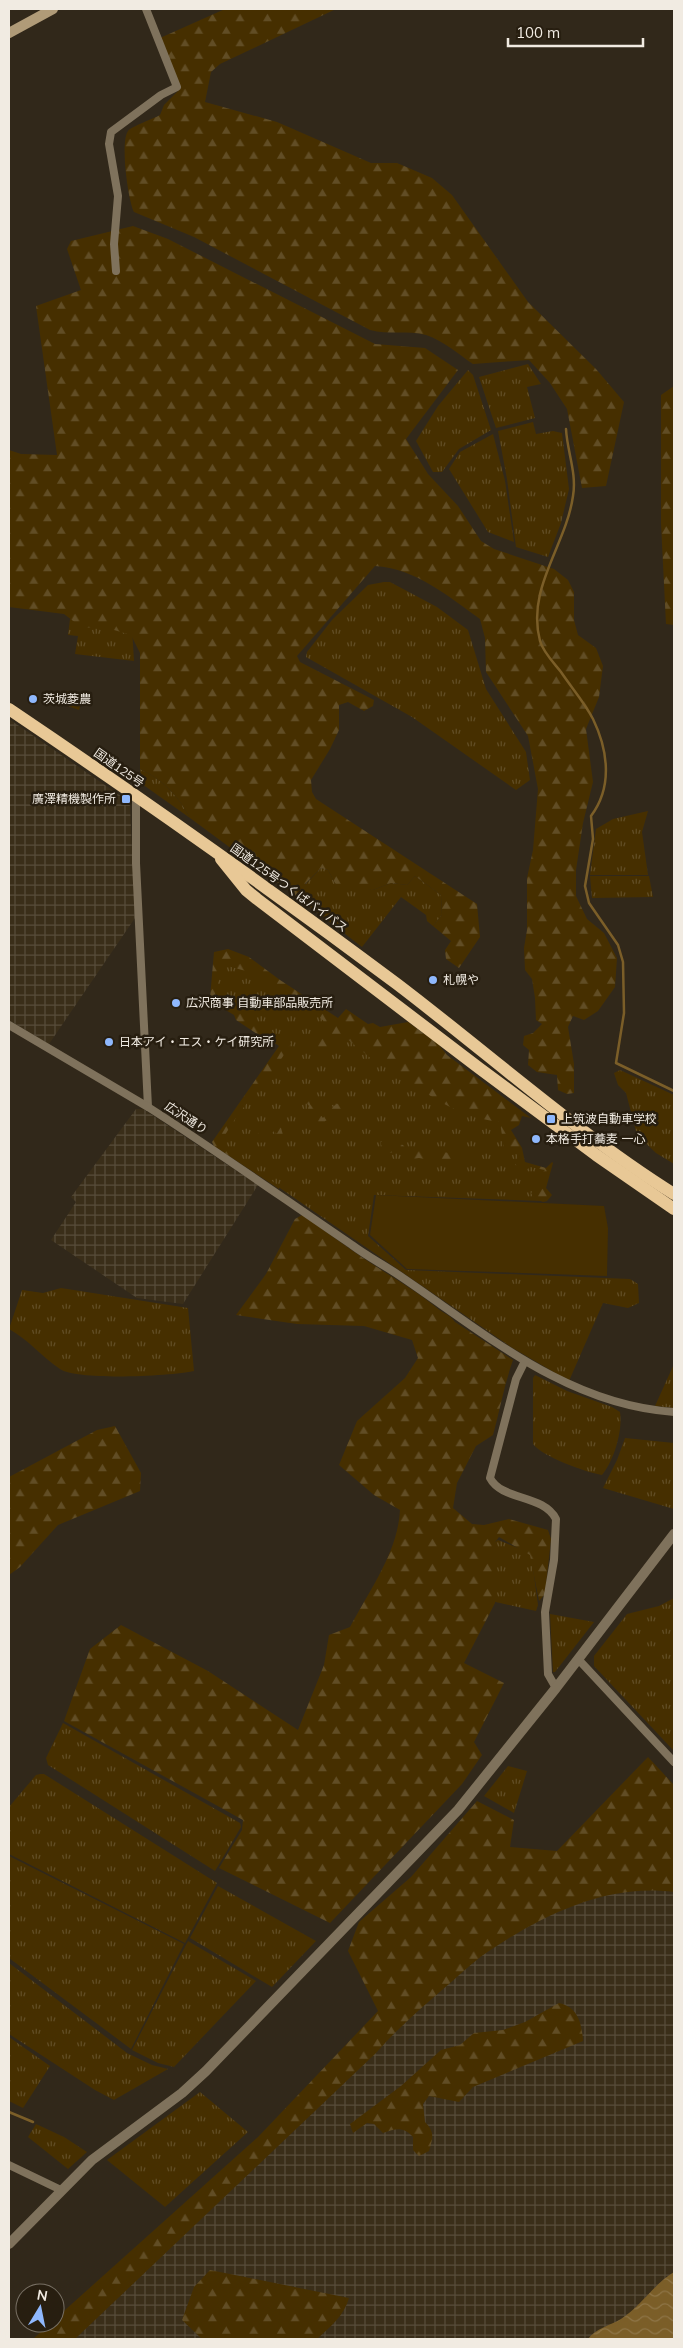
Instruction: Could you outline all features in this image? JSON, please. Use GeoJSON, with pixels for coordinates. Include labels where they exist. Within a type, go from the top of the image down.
{"type":"FeatureCollection","features":[{"type":"Feature","properties":{"kind":"highway","name":"国道125号"},"geometry":{"type":"LineString","coordinates":[[9,709],[212,850]]}},
{"type":"Feature","properties":{"kind":"highway","name":"国道125号つくばバイパス"},"geometry":{"type":"LineString","coordinates":[[212,850],[231,861],[398,985],[615,1153],[674,1194]]}},
{"type":"Feature","properties":{"kind":"highway","name":"国道125号つくばバイパス"},"geometry":{"type":"LineString","coordinates":[[212,850],[242,886],[257,899],[596,1155],[674,1209]]}},
{"type":"Feature","properties":{"kind":"main road"},"geometry":{"type":"LineString","coordinates":[[9,33],[53,9]]}},
{"type":"Feature","properties":{"kind":"street"},"geometry":{"type":"LineString","coordinates":[[116,271],[114,244],[118,196],[109,144],[111,132],[177,86],[146,9]]}},
{"type":"Feature","properties":{"kind":"street","name":"広沢通り"},"geometry":{"type":"LineString","coordinates":[[136,798],[136,863],[148,1107],[268,1186],[525,1361],[569,1385],[615,1402],[657,1411],[674,1412]]}},
{"type":"Feature","properties":{"kind":"street"},"geometry":{"type":"LineString","coordinates":[[9,1025],[148,1107]]}},
{"type":"Feature","properties":{"kind":"street"},"geometry":{"type":"LineString","coordinates":[[525,1361],[516,1379],[490,1478],[498,1487],[548,1509],[556,1518],[554,1560],[544,1612],[548,1674],[556,1688]]}},
{"type":"Feature","properties":{"kind":"street"},"geometry":{"type":"LineString","coordinates":[[9,2244],[99,2153],[182,2093],[206,2071],[452,1816],[556,1688],[674,1534]]}},
{"type":"Feature","properties":{"kind":"street"},"geometry":{"type":"LineString","coordinates":[[578,1659],[674,1762]]}},
{"type":"Feature","properties":{"kind":"street"},"geometry":{"type":"LineString","coordinates":[[9,2165],[61,2190]]}},
{"type":"Feature","properties":{"kind":"shaded area","name":"廣澤精機製作所"},"geometry":{"type":"Polygon","coordinates":[[[9,719],[128,801],[130,806],[135,918],[49,1044],[9,1020],[9,719]]]}},
{"type":"Feature","properties":{"kind":"shaded area"},"geometry":{"type":"Polygon","coordinates":[[[136,1109],[143,1109],[258,1185],[183,1304],[137,1298],[51,1240],[76,1202],[71,1197],[136,1109]]]}},
{"type":"Feature","properties":{"kind":"shaded area"},"geometry":{"type":"Polygon","coordinates":[[[659,1781],[674,1797],[674,2339],[55,2339],[61,2333],[65,2333],[65,2330],[659,1781]]]}},
{"type":"Feature","properties":{"kind":"green space"},"geometry":{"type":"Polygon","coordinates":[[[225,9],[336,9],[220,64],[211,72],[205,102],[277,122],[371,163],[397,163],[432,178],[452,195],[528,302],[596,369],[624,402],[606,486],[582,488],[567,409],[550,383],[529,360],[473,364],[445,344],[426,335],[370,330],[194,237],[134,212],[129,196],[125,158],[128,131],[160,115],[164,105],[180,89],[160,38],[225,9]]]}},
{"type":"Feature","properties":{"kind":"green space"},"geometry":{"type":"Polygon","coordinates":[[[133,226],[168,239],[375,344],[425,348],[458,370],[406,439],[428,474],[458,506],[481,541],[494,549],[554,569],[568,580],[574,592],[574,620],[578,635],[596,648],[603,666],[599,697],[586,729],[593,782],[583,823],[576,870],[576,896],[587,919],[604,933],[617,958],[615,987],[598,1011],[584,1020],[573,1016],[568,1027],[574,1064],[574,1093],[567,1094],[558,1090],[557,1075],[537,1072],[528,1065],[529,1050],[523,1045],[524,1036],[533,1033],[542,1024],[536,1020],[532,979],[525,970],[524,948],[527,930],[527,878],[533,850],[538,789],[528,736],[486,672],[485,638],[480,619],[444,593],[418,578],[390,568],[375,566],[297,656],[300,662],[374,700],[373,706],[364,711],[348,702],[339,705],[339,730],[311,780],[312,792],[316,799],[477,904],[480,937],[459,968],[446,959],[445,950],[451,941],[433,926],[442,915],[441,895],[415,876],[407,885],[391,883],[373,890],[343,888],[335,883],[328,870],[321,868],[305,884],[312,889],[315,897],[308,905],[190,818],[180,802],[163,783],[140,769],[140,653],[131,635],[114,630],[81,627],[64,614],[9,607],[9,450],[21,454],[57,455],[36,306],[81,290],[67,249],[71,241],[133,226]]]}},
{"type":"Feature","properties":{"kind":"green space"},"geometry":{"type":"Polygon","coordinates":[[[528,364],[541,384],[527,387],[535,418],[496,428],[479,377],[528,364]]]}},
{"type":"Feature","properties":{"kind":"green space"},"geometry":{"type":"Polygon","coordinates":[[[468,370],[473,375],[491,430],[459,449],[442,472],[433,472],[416,441],[438,406],[468,370]]]}},
{"type":"Feature","properties":{"kind":"green space"},"geometry":{"type":"Polygon","coordinates":[[[674,386],[674,625],[666,624],[661,524],[661,395],[674,386]]]}},
{"type":"Feature","properties":{"kind":"green space"},"geometry":{"type":"Polygon","coordinates":[[[533,422],[536,434],[553,431],[562,433],[569,489],[561,523],[548,557],[516,547],[507,479],[498,431],[533,422]]]}},
{"type":"Feature","properties":{"kind":"green space"},"geometry":{"type":"Polygon","coordinates":[[[493,434],[505,481],[514,542],[488,532],[449,469],[460,452],[493,434]]]}},
{"type":"Feature","properties":{"kind":"green space"},"geometry":{"type":"Polygon","coordinates":[[[390,582],[437,607],[468,630],[486,689],[526,752],[530,780],[516,790],[412,717],[306,657],[307,652],[332,620],[368,585],[390,582]]]}},
{"type":"Feature","properties":{"kind":"green space"},"geometry":{"type":"Polygon","coordinates":[[[70,619],[132,628],[134,661],[75,654],[78,636],[68,635],[70,619]]]}},
{"type":"Feature","properties":{"kind":"green space"},"geometry":{"type":"Polygon","coordinates":[[[66,691],[83,696],[79,710],[62,704],[66,691]]]}},
{"type":"Feature","properties":{"kind":"green space"},"geometry":{"type":"Polygon","coordinates":[[[140,769],[163,783],[180,802],[190,818],[142,784],[140,769]]]}},
{"type":"Feature","properties":{"kind":"green space"},"geometry":{"type":"Polygon","coordinates":[[[648,811],[642,832],[648,875],[590,875],[596,829],[613,819],[648,811]]]}},
{"type":"Feature","properties":{"kind":"green space"},"geometry":{"type":"Polygon","coordinates":[[[321,868],[328,870],[335,883],[373,890],[391,883],[407,885],[415,876],[441,895],[442,915],[433,926],[427,921],[426,915],[401,897],[362,947],[308,905],[315,897],[305,885],[321,868]]]}},
{"type":"Feature","properties":{"kind":"green space"},"geometry":{"type":"Polygon","coordinates":[[[590,876],[649,876],[653,897],[592,898],[590,876]]]}},
{"type":"Feature","properties":{"kind":"green space"},"geometry":{"type":"Polygon","coordinates":[[[228,949],[249,957],[338,1018],[346,1009],[368,1024],[373,1023],[380,1027],[408,1022],[438,1044],[447,1055],[531,1118],[522,1116],[519,1125],[511,1130],[522,1148],[525,1162],[546,1168],[553,1163],[546,1188],[552,1195],[547,1201],[543,1202],[534,1198],[531,1193],[537,1189],[539,1176],[545,1170],[530,1167],[525,1171],[521,1166],[515,1165],[518,1155],[504,1149],[500,1122],[483,1119],[452,1108],[424,1092],[383,1062],[373,1060],[346,1038],[338,1042],[339,1045],[327,1054],[325,1062],[323,1057],[313,1053],[313,1051],[317,1052],[319,1049],[315,1042],[316,1039],[332,1032],[332,1028],[312,1011],[253,973],[224,965],[220,968],[215,994],[247,1017],[291,1043],[275,1068],[238,1115],[222,1141],[223,1146],[279,1186],[279,1189],[214,1146],[212,1142],[279,1046],[267,1038],[263,1038],[236,1020],[234,1015],[212,1002],[210,998],[214,952],[228,949]]]}},
{"type":"Feature","properties":{"kind":"green space"},"geometry":{"type":"Polygon","coordinates":[[[218,957],[257,968],[507,1124],[521,1153],[519,1162],[549,1169],[542,1201],[374,1195],[368,1236],[406,1270],[630,1279],[638,1284],[639,1303],[628,1308],[603,1303],[569,1381],[511,1347],[220,1147],[220,1138],[285,1044],[213,998],[218,957]]]}},
{"type":"Feature","properties":{"kind":"green space"},"geometry":{"type":"Polygon","coordinates":[[[620,1070],[674,1095],[674,1164],[656,1153],[637,1135],[626,1093],[618,1085],[614,1073],[620,1070]]]}},
{"type":"Feature","properties":{"kind":"green space"},"geometry":{"type":"Polygon","coordinates":[[[303,1097],[309,1099],[310,1104],[323,1118],[332,1107],[344,1100],[351,1102],[339,1116],[325,1121],[323,1128],[319,1128],[313,1118],[296,1130],[294,1128],[305,1121],[309,1106],[305,1101],[291,1111],[288,1108],[303,1097]]]}},
{"type":"Feature","properties":{"kind":"green space"},"geometry":{"type":"Polygon","coordinates":[[[270,1122],[281,1128],[283,1135],[278,1135],[274,1131],[261,1143],[257,1140],[258,1133],[270,1122]]]}},
{"type":"Feature","properties":{"kind":"green space"},"geometry":{"type":"Polygon","coordinates":[[[388,1137],[397,1139],[399,1144],[403,1145],[407,1150],[418,1150],[423,1144],[427,1145],[433,1154],[439,1151],[449,1153],[452,1151],[464,1155],[465,1158],[460,1163],[451,1166],[419,1158],[413,1159],[399,1151],[384,1154],[381,1149],[381,1142],[388,1137]]]}},
{"type":"Feature","properties":{"kind":"green space"},"geometry":{"type":"Polygon","coordinates":[[[376,1195],[604,1206],[608,1228],[607,1276],[407,1269],[370,1235],[376,1195]]]}},
{"type":"Feature","properties":{"kind":"green space"},"geometry":{"type":"Polygon","coordinates":[[[302,1215],[448,1315],[455,1322],[513,1360],[493,1435],[476,1446],[457,1483],[453,1508],[472,1524],[484,1525],[509,1519],[548,1530],[551,1539],[545,1594],[539,1601],[530,1555],[499,1537],[493,1545],[495,1603],[464,1663],[504,1683],[474,1742],[482,1755],[462,1784],[330,1923],[219,1868],[242,1830],[243,1820],[64,1721],[90,1649],[121,1625],[208,1671],[298,1730],[324,1665],[329,1635],[350,1627],[381,1571],[394,1541],[400,1510],[374,1495],[339,1465],[357,1421],[405,1378],[418,1358],[412,1340],[364,1326],[297,1324],[236,1315],[266,1274],[295,1219],[302,1215]]]}},
{"type":"Feature","properties":{"kind":"green space"},"geometry":{"type":"Polygon","coordinates":[[[61,1288],[188,1308],[194,1371],[147,1376],[105,1376],[70,1373],[60,1369],[23,1338],[9,1329],[22,1290],[43,1293],[61,1288]]]}},
{"type":"Feature","properties":{"kind":"green space"},"geometry":{"type":"Polygon","coordinates":[[[674,1364],[674,1408],[655,1406],[674,1364]]]}},
{"type":"Feature","properties":{"kind":"green space"},"geometry":{"type":"Polygon","coordinates":[[[535,1375],[567,1391],[612,1407],[620,1412],[621,1419],[617,1445],[602,1475],[585,1471],[555,1459],[533,1444],[533,1378],[535,1375]]]}},
{"type":"Feature","properties":{"kind":"green space"},"geometry":{"type":"Polygon","coordinates":[[[115,1426],[141,1473],[140,1491],[58,1525],[20,1567],[9,1575],[9,1477],[97,1430],[115,1426]]]}},
{"type":"Feature","properties":{"kind":"green space"},"geometry":{"type":"Polygon","coordinates":[[[625,1438],[674,1443],[674,1509],[603,1488],[617,1460],[625,1438]]]}},
{"type":"Feature","properties":{"kind":"green space"},"geometry":{"type":"Polygon","coordinates":[[[498,1540],[531,1553],[538,1605],[536,1611],[491,1601],[491,1545],[498,1540]]]}},
{"type":"Feature","properties":{"kind":"green space"},"geometry":{"type":"Polygon","coordinates":[[[674,1598],[674,1751],[594,1666],[594,1656],[627,1614],[659,1606],[674,1598]]]}},
{"type":"Feature","properties":{"kind":"green space"},"geometry":{"type":"Polygon","coordinates":[[[550,1614],[594,1622],[555,1672],[553,1672],[550,1614]]]}},
{"type":"Feature","properties":{"kind":"green space"},"geometry":{"type":"Polygon","coordinates":[[[63,1723],[240,1823],[241,1827],[215,1871],[48,1765],[46,1758],[63,1723]]]}},
{"type":"Feature","properties":{"kind":"green space"},"geometry":{"type":"Polygon","coordinates":[[[648,1757],[674,1785],[674,1892],[649,1890],[624,1892],[600,1897],[554,1914],[531,1925],[483,1955],[408,2020],[376,2053],[75,2339],[33,2339],[40,2333],[65,2333],[65,2310],[258,2137],[378,2011],[348,1951],[359,1922],[411,1877],[477,1801],[514,1820],[510,1847],[557,1851],[648,1757]]]}},
{"type":"Feature","properties":{"kind":"green space"},"geometry":{"type":"Polygon","coordinates":[[[508,1766],[527,1771],[514,1813],[484,1796],[508,1766]]]}},
{"type":"Feature","properties":{"kind":"green space"},"geometry":{"type":"Polygon","coordinates":[[[44,1774],[217,1883],[185,1943],[9,1854],[9,1807],[36,1775],[44,1774]]]}},
{"type":"Feature","properties":{"kind":"green space"},"geometry":{"type":"Polygon","coordinates":[[[9,1856],[184,1944],[131,2049],[9,1958],[9,1856]]]}},
{"type":"Feature","properties":{"kind":"green space"},"geometry":{"type":"Polygon","coordinates":[[[218,1886],[316,1941],[272,1987],[190,1938],[218,1886]]]}},
{"type":"Feature","properties":{"kind":"green space"},"geometry":{"type":"Polygon","coordinates":[[[188,1941],[256,1981],[174,2067],[158,2063],[132,2050],[188,1941]]]}},
{"type":"Feature","properties":{"kind":"green space"},"geometry":{"type":"Polygon","coordinates":[[[9,1963],[127,2053],[152,2065],[168,2069],[114,2100],[95,2090],[9,2034],[9,1963]]]}},
{"type":"Feature","properties":{"kind":"green space"},"geometry":{"type":"Polygon","coordinates":[[[559,2003],[571,2008],[575,2012],[582,2028],[583,2041],[473,2087],[459,2102],[429,2096],[423,2104],[425,2122],[432,2135],[429,2151],[419,2156],[413,2150],[413,2137],[403,2130],[383,2133],[374,2124],[367,2123],[353,2133],[350,2124],[401,2086],[441,2050],[460,2045],[474,2033],[503,2030],[525,2022],[559,2003]]]}},
{"type":"Feature","properties":{"kind":"green space"},"geometry":{"type":"Polygon","coordinates":[[[9,2037],[50,2066],[23,2108],[9,2101],[9,2037]]]}},
{"type":"Feature","properties":{"kind":"green space"},"geometry":{"type":"Polygon","coordinates":[[[200,2092],[248,2132],[165,2207],[107,2160],[200,2092]]]}},
{"type":"Feature","properties":{"kind":"green space"},"geometry":{"type":"Polygon","coordinates":[[[36,2124],[64,2137],[87,2152],[68,2169],[28,2137],[36,2124]]]}},
{"type":"Feature","properties":{"kind":"green space"},"geometry":{"type":"Polygon","coordinates":[[[210,2270],[349,2298],[340,2316],[317,2339],[202,2339],[182,2320],[194,2287],[210,2270]]]}},
{"type":"Feature","properties":{"kind":"water"},"geometry":{"type":"Polygon","coordinates":[[[674,2272],[674,2339],[588,2339],[599,2330],[628,2314],[674,2272]]]}},
{"type":"Feature","properties":{"kind":"waterway"},"geometry":{"type":"LineString","coordinates":[[566,429],[574,479],[573,496],[563,532],[542,585],[538,603],[537,622],[540,641],[546,653],[590,713],[598,731],[605,756],[606,768],[603,793],[591,816],[593,839],[585,886],[589,903],[618,945],[623,962],[624,1013],[616,1063],[674,1091]]}},
{"type":"Feature","properties":{"kind":"waterway"},"geometry":{"type":"LineString","coordinates":[[9,2112],[33,2122]]}},
{"type":"Feature","properties":{"kind":"place","name":"茨城菱農"},"geometry":{"type":"Point","coordinates":[33,699]}},
{"type":"Feature","properties":{"kind":"place","name":"廣澤精機製作所"},"geometry":{"type":"Point","coordinates":[126,799]}},
{"type":"Feature","properties":{"kind":"place","name":"札幌や"},"geometry":{"type":"Point","coordinates":[433,980]}},
{"type":"Feature","properties":{"kind":"place","name":"広沢商事 自動車部品販売所"},"geometry":{"type":"Point","coordinates":[176,1003]}},
{"type":"Feature","properties":{"kind":"place","name":"日本アイ・エス・ケイ研究所"},"geometry":{"type":"Point","coordinates":[109,1042]}},
{"type":"Feature","properties":{"kind":"place","name":"上筑波自動車学校"},"geometry":{"type":"Point","coordinates":[551,1119]}},
{"type":"Feature","properties":{"kind":"place","name":"本格手打蕎麦 一心"},"geometry":{"type":"Point","coordinates":[536,1139]}}]}
